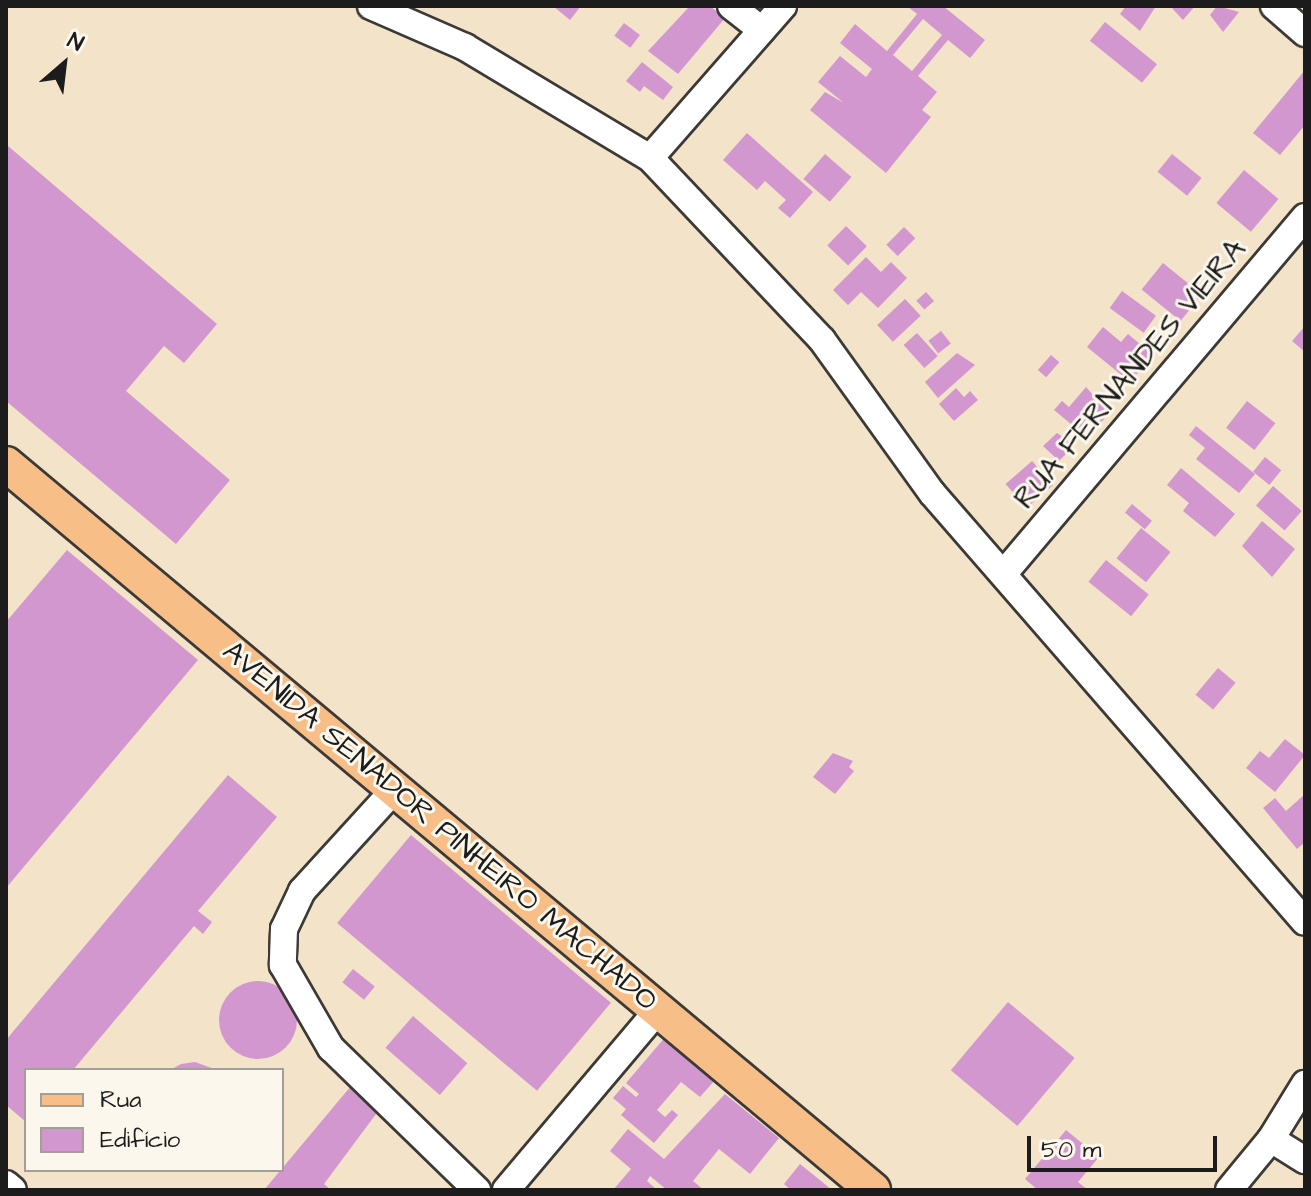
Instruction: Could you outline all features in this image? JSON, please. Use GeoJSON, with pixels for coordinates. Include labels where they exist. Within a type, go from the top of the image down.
{"type":"FeatureCollection","features":[{"type":"Feature","properties":{"kind":"main road","name":"AVENIDA SENADOR PINHEIRO MACHADO"},"geometry":{"type":"LineString","coordinates":[[6,464],[873,1190]]}},
{"type":"Feature","properties":{"kind":"street"},"geometry":{"type":"LineString","coordinates":[[371,6],[465,47],[650,158],[822,340],[932,493],[1005,572],[1305,922]]}},
{"type":"Feature","properties":{"kind":"street"},"geometry":{"type":"LineString","coordinates":[[731,6],[762,30]]}},
{"type":"Feature","properties":{"kind":"street"},"geometry":{"type":"LineString","coordinates":[[650,158],[783,6]]}},
{"type":"Feature","properties":{"kind":"street"},"geometry":{"type":"LineString","coordinates":[[1274,6],[1305,33]]}},
{"type":"Feature","properties":{"kind":"street","name":"RUA FERNANDES VIEIRA"},"geometry":{"type":"LineString","coordinates":[[1005,572],[1305,217]]}},
{"type":"Feature","properties":{"kind":"street"},"geometry":{"type":"LineString","coordinates":[[395,789],[302,891],[284,929],[283,965],[331,1048],[477,1190]]}},
{"type":"Feature","properties":{"kind":"street"},"geometry":{"type":"LineString","coordinates":[[506,1190],[659,1009]]}},
{"type":"Feature","properties":{"kind":"street"},"geometry":{"type":"LineString","coordinates":[[1229,1190],[1271,1139],[1305,1084]]}},
{"type":"Feature","properties":{"kind":"street"},"geometry":{"type":"LineString","coordinates":[[1271,1139],[1305,1160]]}},
{"type":"Feature","properties":{"kind":"street"},"geometry":{"type":"LineString","coordinates":[[6,1184],[13,1190]]}},
{"type":"Feature","properties":{"kind":"building"},"geometry":{"type":"Polygon","coordinates":[[[553,6],[581,6],[570,20],[553,6]]]}},
{"type":"Feature","properties":{"kind":"building"},"geometry":{"type":"Polygon","coordinates":[[[690,6],[710,6],[725,18],[678,74],[648,51],[690,6]]]}},
{"type":"Feature","properties":{"kind":"building"},"geometry":{"type":"Polygon","coordinates":[[[907,6],[943,6],[985,40],[970,58],[948,40],[918,76],[937,92],[922,110],[931,117],[886,173],[810,110],[825,92],[844,103],[818,82],[840,56],[866,77],[872,69],[840,43],[855,24],[887,51],[917,14],[907,6]],[[923,19],[893,55],[912,71],[942,35],[923,19]]]}},
{"type":"Feature","properties":{"kind":"building"},"geometry":{"type":"Polygon","coordinates":[[[1126,6],[1156,6],[1140,31],[1120,14],[1126,6]]]}},
{"type":"Feature","properties":{"kind":"building"},"geometry":{"type":"Polygon","coordinates":[[[1170,6],[1195,6],[1183,20],[1170,6]]]}},
{"type":"Feature","properties":{"kind":"building"},"geometry":{"type":"Polygon","coordinates":[[[1217,6],[1239,12],[1223,32],[1210,15],[1217,6]]]}},
{"type":"Feature","properties":{"kind":"building"},"geometry":{"type":"Polygon","coordinates":[[[1105,22],[1157,64],[1142,83],[1090,41],[1105,22]]]}},
{"type":"Feature","properties":{"kind":"building"},"geometry":{"type":"Polygon","coordinates":[[[624,23],[640,35],[630,48],[614,36],[624,23]]]}},
{"type":"Feature","properties":{"kind":"building"},"geometry":{"type":"Polygon","coordinates":[[[642,62],[673,87],[663,100],[644,86],[640,92],[626,81],[642,62]]]}},
{"type":"Feature","properties":{"kind":"building"},"geometry":{"type":"Polygon","coordinates":[[[1305,70],[1305,125],[1280,155],[1253,133],[1305,70]]]}},
{"type":"Feature","properties":{"kind":"building"},"geometry":{"type":"Polygon","coordinates":[[[747,133],[813,192],[790,218],[778,208],[786,200],[765,181],[757,190],[723,160],[747,133]]]}},
{"type":"Feature","properties":{"kind":"building"},"geometry":{"type":"Polygon","coordinates":[[[8,146],[217,324],[184,363],[164,346],[126,391],[230,480],[176,544],[6,401],[8,146]]]}},
{"type":"Feature","properties":{"kind":"building"},"geometry":{"type":"Polygon","coordinates":[[[825,154],[851,177],[830,202],[803,179],[825,154]]]}},
{"type":"Feature","properties":{"kind":"building"},"geometry":{"type":"Polygon","coordinates":[[[1172,154],[1202,178],[1187,196],[1158,172],[1172,154]]]}},
{"type":"Feature","properties":{"kind":"building"},"geometry":{"type":"Polygon","coordinates":[[[1244,170],[1278,199],[1251,232],[1216,203],[1244,170]]]}},
{"type":"Feature","properties":{"kind":"building"},"geometry":{"type":"Polygon","coordinates":[[[846,226],[867,246],[848,266],[827,245],[846,226]]]}},
{"type":"Feature","properties":{"kind":"building"},"geometry":{"type":"Polygon","coordinates":[[[904,227],[915,238],[898,256],[886,245],[904,227]]]}},
{"type":"Feature","properties":{"kind":"building"},"geometry":{"type":"Polygon","coordinates":[[[866,257],[881,272],[891,262],[907,278],[878,308],[861,292],[848,305],[833,290],[866,257]]]}},
{"type":"Feature","properties":{"kind":"building"},"geometry":{"type":"Polygon","coordinates":[[[1163,263],[1202,294],[1180,321],[1142,289],[1163,263]]]}},
{"type":"Feature","properties":{"kind":"building"},"geometry":{"type":"Polygon","coordinates":[[[1122,291],[1156,316],[1144,333],[1110,308],[1122,291]]]}},
{"type":"Feature","properties":{"kind":"building"},"geometry":{"type":"Polygon","coordinates":[[[926,292],[934,301],[924,310],[916,301],[926,292]]]}},
{"type":"Feature","properties":{"kind":"building"},"geometry":{"type":"Polygon","coordinates":[[[905,299],[921,316],[893,342],[877,325],[905,299]]]}},
{"type":"Feature","properties":{"kind":"building"},"geometry":{"type":"Polygon","coordinates":[[[1305,326],[1305,352],[1292,341],[1305,326]]]}},
{"type":"Feature","properties":{"kind":"building"},"geometry":{"type":"Polygon","coordinates":[[[1103,327],[1121,342],[1128,334],[1153,355],[1130,382],[1087,347],[1103,327]]]}},
{"type":"Feature","properties":{"kind":"building"},"geometry":{"type":"Polygon","coordinates":[[[941,331],[951,344],[938,353],[928,341],[941,331]]]}},
{"type":"Feature","properties":{"kind":"building"},"geometry":{"type":"Polygon","coordinates":[[[917,333],[938,356],[924,368],[904,345],[917,333]]]}},
{"type":"Feature","properties":{"kind":"building"},"geometry":{"type":"Polygon","coordinates":[[[957,353],[975,365],[938,398],[925,382],[957,353]]]}},
{"type":"Feature","properties":{"kind":"building"},"geometry":{"type":"Polygon","coordinates":[[[1051,355],[1059,362],[1046,377],[1038,370],[1051,355]]]}},
{"type":"Feature","properties":{"kind":"building"},"geometry":{"type":"Polygon","coordinates":[[[1086,387],[1109,413],[1088,438],[1054,410],[1062,401],[1069,407],[1086,387]]]}},
{"type":"Feature","properties":{"kind":"building"},"geometry":{"type":"Polygon","coordinates":[[[956,388],[964,397],[970,391],[978,400],[954,421],[939,404],[956,388]]]}},
{"type":"Feature","properties":{"kind":"building"},"geometry":{"type":"Polygon","coordinates":[[[1247,401],[1275,423],[1254,450],[1226,428],[1247,401]]]}},
{"type":"Feature","properties":{"kind":"building"},"geometry":{"type":"Polygon","coordinates":[[[1196,426],[1255,474],[1239,493],[1196,459],[1205,448],[1189,435],[1196,426]]]}},
{"type":"Feature","properties":{"kind":"building"},"geometry":{"type":"Polygon","coordinates":[[[1057,433],[1075,445],[1059,461],[1043,446],[1057,433]]]}},
{"type":"Feature","properties":{"kind":"building"},"geometry":{"type":"Polygon","coordinates":[[[1265,457],[1281,470],[1269,485],[1253,472],[1265,457]]]}},
{"type":"Feature","properties":{"kind":"building"},"geometry":{"type":"Polygon","coordinates":[[[1032,461],[1053,485],[1027,508],[1006,484],[1032,461]]]}},
{"type":"Feature","properties":{"kind":"building"},"geometry":{"type":"Polygon","coordinates":[[[1181,468],[1235,514],[1215,537],[1183,511],[1189,503],[1167,485],[1181,468]]]}},
{"type":"Feature","properties":{"kind":"building"},"geometry":{"type":"Polygon","coordinates":[[[1273,486],[1302,511],[1285,531],[1256,506],[1273,486]]]}},
{"type":"Feature","properties":{"kind":"building"},"geometry":{"type":"Polygon","coordinates":[[[1132,504],[1152,521],[1145,529],[1125,512],[1132,504]]]}},
{"type":"Feature","properties":{"kind":"building"},"geometry":{"type":"Polygon","coordinates":[[[1262,521],[1295,549],[1272,577],[1242,546],[1262,521]]]}},
{"type":"Feature","properties":{"kind":"building"},"geometry":{"type":"Polygon","coordinates":[[[1141,528],[1171,552],[1146,582],[1116,558],[1141,528]]]}},
{"type":"Feature","properties":{"kind":"building"},"geometry":{"type":"Polygon","coordinates":[[[67,550],[198,660],[6,888],[6,622],[67,550]]]}},
{"type":"Feature","properties":{"kind":"building"},"geometry":{"type":"Polygon","coordinates":[[[1106,560],[1149,595],[1131,616],[1088,582],[1106,560]]]}},
{"type":"Feature","properties":{"kind":"building"},"geometry":{"type":"Polygon","coordinates":[[[1218,668],[1236,683],[1213,710],[1196,695],[1218,668]]]}},
{"type":"Feature","properties":{"kind":"building"},"geometry":{"type":"Polygon","coordinates":[[[1285,739],[1305,755],[1275,792],[1246,768],[1260,751],[1269,758],[1285,739]]]}},
{"type":"Feature","properties":{"kind":"building"},"geometry":{"type":"Polygon","coordinates":[[[833,753],[853,761],[849,767],[854,771],[835,794],[813,777],[833,753]]]}},
{"type":"Feature","properties":{"kind":"building"},"geometry":{"type":"Polygon","coordinates":[[[228,775],[277,817],[198,911],[212,922],[203,934],[194,926],[75,1068],[24,1068],[24,1120],[6,1105],[6,1040],[228,775]]]}},
{"type":"Feature","properties":{"kind":"building"},"geometry":{"type":"Polygon","coordinates":[[[1305,794],[1305,842],[1297,849],[1263,808],[1275,798],[1286,811],[1305,794]]]}},
{"type":"Feature","properties":{"kind":"building"},"geometry":{"type":"Polygon","coordinates":[[[411,835],[611,1003],[537,1091],[337,923],[411,835]]]}},
{"type":"Feature","properties":{"kind":"building"},"geometry":{"type":"Polygon","coordinates":[[[353,969],[375,987],[364,1000],[342,982],[353,969]]]}},
{"type":"Feature","properties":{"kind":"building"},"geometry":{"type":"Polygon","coordinates":[[[250,981],[266,981],[280,987],[291,998],[297,1020],[291,1042],[280,1053],[266,1059],[250,1059],[236,1053],[225,1042],[219,1028],[219,1012],[225,998],[236,987],[250,981]]]}},
{"type":"Feature","properties":{"kind":"building"},"geometry":{"type":"Polygon","coordinates":[[[1008,1002],[1075,1058],[1017,1126],[951,1070],[1008,1002]]]}},
{"type":"Feature","properties":{"kind":"building"},"geometry":{"type":"Polygon","coordinates":[[[413,1016],[467,1063],[440,1095],[385,1048],[413,1016]]]}},
{"type":"Feature","properties":{"kind":"building"},"geometry":{"type":"Polygon","coordinates":[[[667,1035],[716,1079],[700,1097],[681,1082],[657,1110],[665,1117],[672,1110],[678,1115],[654,1143],[621,1115],[626,1109],[613,1098],[623,1086],[636,1097],[639,1094],[626,1083],[667,1035]]]}},
{"type":"Feature","properties":{"kind":"building"},"geometry":{"type":"Polygon","coordinates":[[[195,1062],[212,1068],[174,1068],[195,1062]]]}},
{"type":"Feature","properties":{"kind":"building"},"geometry":{"type":"Polygon","coordinates":[[[351,1086],[379,1110],[324,1184],[331,1190],[264,1190],[279,1172],[284,1172],[284,1166],[351,1086]]]}},
{"type":"Feature","properties":{"kind":"building"},"geometry":{"type":"Polygon","coordinates":[[[725,1094],[779,1138],[750,1174],[719,1149],[693,1181],[704,1190],[667,1190],[650,1176],[647,1181],[657,1190],[613,1190],[631,1169],[610,1151],[628,1129],[664,1159],[725,1094]]]}},
{"type":"Feature","properties":{"kind":"building"},"geometry":{"type":"Polygon","coordinates":[[[1066,1130],[1099,1157],[1078,1182],[1088,1190],[1038,1190],[1025,1179],[1066,1130]]]}},
{"type":"Feature","properties":{"kind":"building"},"geometry":{"type":"Polygon","coordinates":[[[800,1164],[832,1190],[791,1190],[784,1184],[800,1164]]]}}]}
